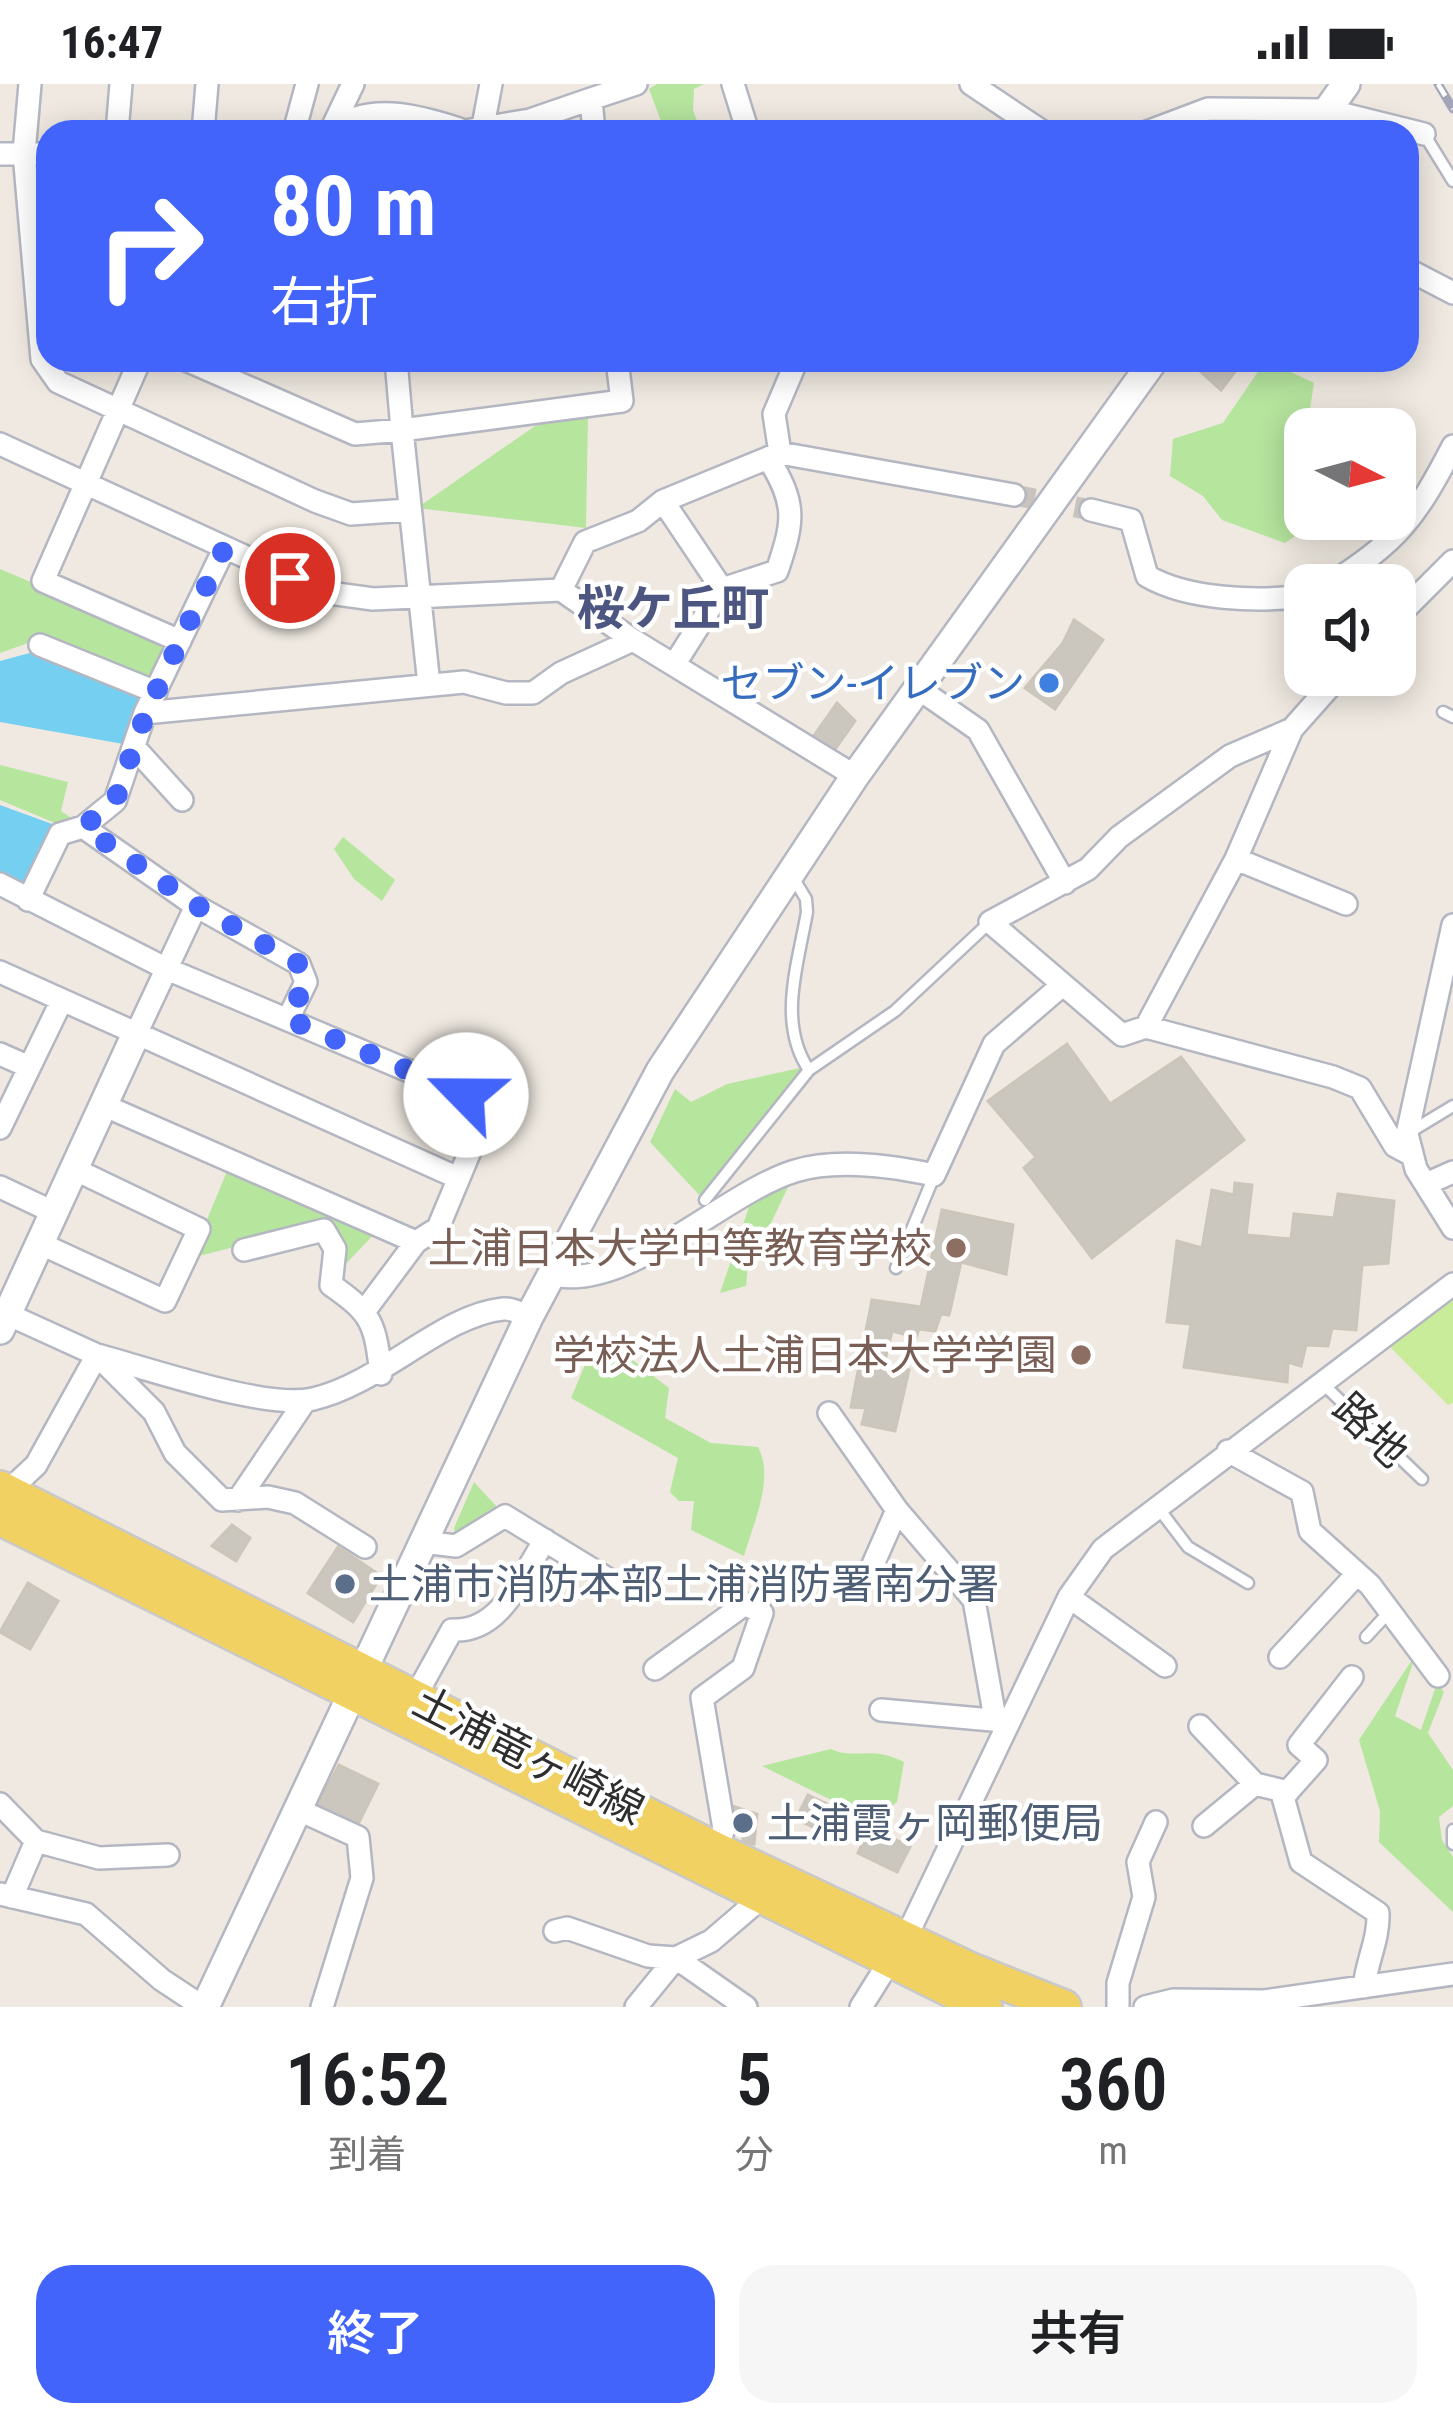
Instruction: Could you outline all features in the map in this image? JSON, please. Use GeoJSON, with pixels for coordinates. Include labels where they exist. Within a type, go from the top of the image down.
{"type":"FeatureCollection","features":[{"type":"Feature","properties":{"kind":"main road","name":"土浦竜ヶ崎線"},"geometry":{"type":"LineString","coordinates":[[2,1499],[355,1683],[897,1951],[985,2007]]}},
{"type":"Feature","properties":{"kind":"main road","name":"土浦竜ヶ崎線"},"geometry":{"type":"LineString","coordinates":[[355,1683],[415,1697],[711,1861],[760,1899],[1064,2007]]}},
{"type":"Feature","properties":{"kind":"street"},"geometry":{"type":"LineString","coordinates":[[30,84],[24,153],[36,290]]}},
{"type":"Feature","properties":{"kind":"street"},"geometry":{"type":"LineString","coordinates":[[118,120],[121,84]]}},
{"type":"Feature","properties":{"kind":"street"},"geometry":{"type":"LineString","coordinates":[[204,120],[207,84]]}},
{"type":"Feature","properties":{"kind":"street"},"geometry":{"type":"LineString","coordinates":[[296,120],[307,84]]}},
{"type":"Feature","properties":{"kind":"street"},"geometry":{"type":"LineString","coordinates":[[336,120],[353,84]]}},
{"type":"Feature","properties":{"kind":"street"},"geometry":{"type":"LineString","coordinates":[[484,120],[491,84]]}},
{"type":"Feature","properties":{"kind":"street"},"geometry":{"type":"LineString","coordinates":[[530,120],[636,84]]}},
{"type":"Feature","properties":{"kind":"street"},"geometry":{"type":"LineString","coordinates":[[733,84],[744,120]]}},
{"type":"Feature","properties":{"kind":"street"},"geometry":{"type":"LineString","coordinates":[[971,84],[1025,120]]}},
{"type":"Feature","properties":{"kind":"street"},"geometry":{"type":"LineString","coordinates":[[1204,84],[1208,109]]}},
{"type":"Feature","properties":{"kind":"street"},"geometry":{"type":"LineString","coordinates":[[1321,120],[1346,84]]}},
{"type":"Feature","properties":{"kind":"street"},"geometry":{"type":"LineString","coordinates":[[591,99],[594,120]]}},
{"type":"Feature","properties":{"kind":"street"},"geometry":{"type":"LineString","coordinates":[[1179,120],[1208,109],[1311,120]]}},
{"type":"Feature","properties":{"kind":"street"},"geometry":{"type":"LineString","coordinates":[[364,120],[390,112],[421,120]]}},
{"type":"Feature","properties":{"kind":"street"},"geometry":{"type":"LineString","coordinates":[[1419,133],[1424,134]]}},
{"type":"Feature","properties":{"kind":"street"},"geometry":{"type":"LineString","coordinates":[[0,154],[36,154]]}},
{"type":"Feature","properties":{"kind":"street"},"geometry":{"type":"LineString","coordinates":[[1419,275],[1453,293]]}},
{"type":"Feature","properties":{"kind":"street"},"geometry":{"type":"LineString","coordinates":[[51,372],[58,382],[351,514],[408,510]]}},
{"type":"Feature","properties":{"kind":"street"},"geometry":{"type":"LineString","coordinates":[[134,372],[43,581],[180,641]]}},
{"type":"Feature","properties":{"kind":"street"},"geometry":{"type":"LineString","coordinates":[[213,372],[355,434],[622,401],[618,372]]}},
{"type":"Feature","properties":{"kind":"street"},"geometry":{"type":"LineString","coordinates":[[397,372],[416,596],[429,685]]}},
{"type":"Feature","properties":{"kind":"street"},"geometry":{"type":"LineString","coordinates":[[674,665],[722,589],[777,571],[792,526],[789,491],[774,456],[774,414],[792,372]]}},
{"type":"Feature","properties":{"kind":"street"},"geometry":{"type":"LineString","coordinates":[[36,1841],[6,1896],[86,1914],[161,1980],[204,2007],[549,1274],[660,1071],[855,776],[1145,372]]}},
{"type":"Feature","properties":{"kind":"street"},"geometry":{"type":"LineString","coordinates":[[0,444],[322,592],[373,599],[561,590],[633,640],[855,776]]}},
{"type":"Feature","properties":{"kind":"street"},"geometry":{"type":"LineString","coordinates":[[1362,564],[1387,548],[1419,511],[1453,446]]}},
{"type":"Feature","properties":{"kind":"street"},"geometry":{"type":"LineString","coordinates":[[561,590],[585,542],[638,521],[663,501],[774,456],[1014,495]]}},
{"type":"Feature","properties":{"kind":"street"},"geometry":{"type":"LineString","coordinates":[[663,501],[722,589]]}},
{"type":"Feature","properties":{"kind":"street"},"geometry":{"type":"LineString","coordinates":[[1091,510],[1131,520],[1147,577],[1162,585],[1187,592],[1284,595]]}},
{"type":"Feature","properties":{"kind":"street"},"geometry":{"type":"LineString","coordinates":[[28,901],[60,834],[83,827],[115,801],[146,713],[224,549]]}},
{"type":"Feature","properties":{"kind":"street"},"geometry":{"type":"LineString","coordinates":[[1416,598],[1453,561]]}},
{"type":"Feature","properties":{"kind":"street"},"geometry":{"type":"LineString","coordinates":[[146,713],[464,682],[506,693],[533,693],[561,673],[633,640]]}},
{"type":"Feature","properties":{"kind":"street"},"geometry":{"type":"LineString","coordinates":[[40,645],[156,692]]}},
{"type":"Feature","properties":{"kind":"street"},"geometry":{"type":"LineString","coordinates":[[919,689],[978,730],[1065,883]]}},
{"type":"Feature","properties":{"kind":"street"},"geometry":{"type":"LineString","coordinates":[[1146,1027],[1236,860],[1292,729],[1321,696]]}},
{"type":"Feature","properties":{"kind":"street"},"geometry":{"type":"LineString","coordinates":[[1292,729],[1230,756],[1065,883],[990,922],[1060,987],[1122,1035],[1146,1027],[1360,1088],[1396,1146],[1408,1144]]}},
{"type":"Feature","properties":{"kind":"street"},"geometry":{"type":"LineString","coordinates":[[134,746],[182,800]]}},
{"type":"Feature","properties":{"kind":"street"},"geometry":{"type":"LineString","coordinates":[[83,827],[196,905],[299,964],[306,982],[288,1019]]}},
{"type":"Feature","properties":{"kind":"street"},"geometry":{"type":"LineString","coordinates":[[1236,860],[1346,904]]}},
{"type":"Feature","properties":{"kind":"street"},"geometry":{"type":"LineString","coordinates":[[0,884],[167,969],[466,1095],[481,1125],[438,1228],[416,1242],[366,1310]]}},
{"type":"Feature","properties":{"kind":"street"},"geometry":{"type":"LineString","coordinates":[[196,905],[4,1322],[201,1384],[305,1401],[380,1374],[415,1348],[482,1315],[507,1307],[529,1317]]}},
{"type":"Feature","properties":{"kind":"street"},"geometry":{"type":"LineString","coordinates":[[1453,925],[1408,1144],[1453,1228]]}},
{"type":"Feature","properties":{"kind":"street"},"geometry":{"type":"LineString","coordinates":[[0,972],[456,1178]]}},
{"type":"Feature","properties":{"kind":"street"},"geometry":{"type":"LineString","coordinates":[[549,1274],[571,1280],[616,1266],[795,1171],[893,1167],[934,1175],[994,1044],[1060,987]]}},
{"type":"Feature","properties":{"kind":"street"},"geometry":{"type":"LineString","coordinates":[[0,1128],[62,1000]]}},
{"type":"Feature","properties":{"kind":"street"},"geometry":{"type":"LineString","coordinates":[[0,1054],[27,1066]]}},
{"type":"Feature","properties":{"kind":"street"},"geometry":{"type":"LineString","coordinates":[[103,1105],[416,1242]]}},
{"type":"Feature","properties":{"kind":"street"},"geometry":{"type":"LineString","coordinates":[[39,1243],[165,1301],[199,1229],[74,1169]]}},
{"type":"Feature","properties":{"kind":"street"},"geometry":{"type":"LineString","coordinates":[[1426,1184],[1453,1172]]}},
{"type":"Feature","properties":{"kind":"street"},"geometry":{"type":"LineString","coordinates":[[0,1187],[53,1212]]}},
{"type":"Feature","properties":{"kind":"street"},"geometry":{"type":"LineString","coordinates":[[244,1250],[325,1230],[334,1249],[331,1285],[366,1310],[376,1334],[380,1374]]}},
{"type":"Feature","properties":{"kind":"street"},"geometry":{"type":"LineString","coordinates":[[861,2007],[897,1951],[1002,1721],[1070,1597],[1103,1549],[1453,1284]]}},
{"type":"Feature","properties":{"kind":"street"},"geometry":{"type":"LineString","coordinates":[[2,1499],[36,1465],[97,1355]]}},
{"type":"Feature","properties":{"kind":"street"},"geometry":{"type":"LineString","coordinates":[[97,1355],[154,1412],[175,1453],[222,1499],[268,1497],[295,1503],[365,1547]]}},
{"type":"Feature","properties":{"kind":"street"},"geometry":{"type":"LineString","coordinates":[[238,1500],[305,1401]]}},
{"type":"Feature","properties":{"kind":"street"},"geometry":{"type":"LineString","coordinates":[[829,1413],[897,1510],[974,1600],[1002,1721]]}},
{"type":"Feature","properties":{"kind":"street"},"geometry":{"type":"LineString","coordinates":[[1228,1451],[1302,1492],[1310,1532],[1357,1574],[1443,1681]]}},
{"type":"Feature","properties":{"kind":"street"},"geometry":{"type":"LineString","coordinates":[[872,1569],[897,1510]]}},
{"type":"Feature","properties":{"kind":"street"},"geometry":{"type":"LineString","coordinates":[[422,1543],[456,1546],[505,1516],[616,1584]]}},
{"type":"Feature","properties":{"kind":"street"},"geometry":{"type":"LineString","coordinates":[[415,1697],[452,1630],[472,1631],[496,1616],[545,1540]]}},
{"type":"Feature","properties":{"kind":"street"},"geometry":{"type":"LineString","coordinates":[[1280,1657],[1357,1574]]}},
{"type":"Feature","properties":{"kind":"street"},"geometry":{"type":"LineString","coordinates":[[1070,1597],[1165,1666]]}},
{"type":"Feature","properties":{"kind":"street"},"geometry":{"type":"LineString","coordinates":[[655,1669],[745,1604],[762,1613],[743,1667],[702,1698],[724,1829],[711,1861]]}},
{"type":"Feature","properties":{"kind":"street"},"geometry":{"type":"LineString","coordinates":[[1352,1677],[1299,1745],[1316,1760],[1283,1797],[1301,1862],[1378,1912],[1379,1936],[1368,1956],[1364,1987]]}},
{"type":"Feature","properties":{"kind":"street"},"geometry":{"type":"LineString","coordinates":[[881,1710],[1002,1721]]}},
{"type":"Feature","properties":{"kind":"street"},"geometry":{"type":"LineString","coordinates":[[1200,1726],[1255,1784],[1288,1792]]}},
{"type":"Feature","properties":{"kind":"street"},"geometry":{"type":"LineString","coordinates":[[1204,1826],[1255,1784]]}},
{"type":"Feature","properties":{"kind":"street"},"geometry":{"type":"LineString","coordinates":[[0,1804],[36,1841],[99,1858],[168,1856]]}},
{"type":"Feature","properties":{"kind":"street"},"geometry":{"type":"LineString","coordinates":[[299,1810],[358,1837],[362,1878],[322,2007]]}},
{"type":"Feature","properties":{"kind":"street"},"geometry":{"type":"LineString","coordinates":[[1118,2007],[1118,1983],[1144,1897],[1138,1862],[1156,1822]]}},
{"type":"Feature","properties":{"kind":"street"},"geometry":{"type":"LineString","coordinates":[[640,2005],[676,1958],[711,1941],[760,1899]]}},
{"type":"Feature","properties":{"kind":"street"},"geometry":{"type":"LineString","coordinates":[[555,1931],[568,1928],[647,1956],[676,1958],[746,2007]]}},
{"type":"Feature","properties":{"kind":"street"},"geometry":{"type":"LineString","coordinates":[[1145,2007],[1173,2000],[1264,2001],[1453,1974]]}},
{"type":"Feature","properties":{"kind":"lane"},"geometry":{"type":"LineString","coordinates":[[1424,134],[1453,181]]}},
{"type":"Feature","properties":{"kind":"lane"},"geometry":{"type":"LineString","coordinates":[[790,873],[806,899],[791,1028],[796,1052],[809,1070]]}},
{"type":"Feature","properties":{"kind":"lane"},"geometry":{"type":"LineString","coordinates":[[705,1200],[809,1070],[895,1011],[990,922]]}},
{"type":"Feature","properties":{"kind":"lane"},"geometry":{"type":"LineString","coordinates":[[1408,1144],[1453,1106]]}},
{"type":"Feature","properties":{"kind":"lane"},"geometry":{"type":"LineString","coordinates":[[896,1268],[934,1175]]}},
{"type":"Feature","properties":{"kind":"lane","name":"路地"},"geometry":{"type":"LineString","coordinates":[[1320,1381],[1422,1479]]}},
{"type":"Feature","properties":{"kind":"lane"},"geometry":{"type":"LineString","coordinates":[[1156,1505],[1188,1546],[1248,1583]]}},
{"type":"Feature","properties":{"kind":"lane"},"geometry":{"type":"LineString","coordinates":[[1366,1637],[1390,1611]]}},
{"type":"Feature","properties":{"kind":"lane"},"geometry":{"type":"LineString","coordinates":[[1453,1830],[1453,1844]]}},
{"type":"Feature","properties":{"kind":"green space"},"geometry":{"type":"Polygon","coordinates":[[[657,84],[704,84],[694,89],[697,120],[661,120],[649,89],[657,84]]]}},
{"type":"Feature","properties":{"kind":"green space"},"geometry":{"type":"Polygon","coordinates":[[[1258,372],[1291,372],[1314,383],[1310,408],[1284,408],[1284,540],[1289,540],[1285,543],[1222,520],[1203,496],[1170,476],[1173,439],[1223,423],[1258,372]]]}},
{"type":"Feature","properties":{"kind":"green space"},"geometry":{"type":"Polygon","coordinates":[[[588,416],[586,528],[417,508],[535,426],[588,416]]]}},
{"type":"Feature","properties":{"kind":"green space"},"geometry":{"type":"Polygon","coordinates":[[[0,569],[175,643],[154,685],[42,638],[0,653],[0,569]]]}},
{"type":"Feature","properties":{"kind":"green space"},"geometry":{"type":"Polygon","coordinates":[[[0,765],[68,782],[61,811],[79,823],[67,828],[0,800],[0,765]]]}},
{"type":"Feature","properties":{"kind":"green space"},"geometry":{"type":"Polygon","coordinates":[[[343,837],[395,880],[382,901],[354,879],[334,849],[343,837]]]}},
{"type":"Feature","properties":{"kind":"green space"},"geometry":{"type":"Polygon","coordinates":[[[805,1067],[701,1197],[650,1142],[675,1089],[691,1102],[727,1084],[805,1067]]]}},
{"type":"Feature","properties":{"kind":"green space"},"geometry":{"type":"Polygon","coordinates":[[[228,1169],[376,1232],[344,1266],[324,1224],[191,1258],[228,1169]]]}},
{"type":"Feature","properties":{"kind":"green space"},"geometry":{"type":"Polygon","coordinates":[[[788,1187],[771,1223],[750,1243],[746,1286],[720,1293],[751,1201],[788,1187]]]}},
{"type":"Feature","properties":{"kind":"green space"},"geometry":{"type":"Polygon","coordinates":[[[1453,1299],[1453,1403],[1448,1405],[1388,1345],[1453,1299]]]}},
{"type":"Feature","properties":{"kind":"green space"},"geometry":{"type":"Polygon","coordinates":[[[596,1339],[618,1349],[669,1388],[665,1418],[711,1443],[758,1447],[763,1487],[744,1556],[691,1530],[694,1501],[679,1501],[670,1492],[678,1458],[571,1398],[596,1339]]]}},
{"type":"Feature","properties":{"kind":"green space"},"geometry":{"type":"Polygon","coordinates":[[[474,1482],[497,1507],[510,1506],[456,1539],[454,1528],[474,1482]]]}},
{"type":"Feature","properties":{"kind":"green space"},"geometry":{"type":"Polygon","coordinates":[[[1416,1654],[1395,1716],[1421,1730],[1437,1683],[1444,1692],[1428,1733],[1453,1770],[1453,1806],[1439,1817],[1442,1840],[1453,1857],[1453,1912],[1379,1842],[1380,1811],[1359,1740],[1416,1654]]]}},
{"type":"Feature","properties":{"kind":"green space"},"geometry":{"type":"Polygon","coordinates":[[[831,1749],[882,1754],[904,1762],[897,1802],[872,1820],[762,1766],[831,1749]]]}},
{"type":"Feature","properties":{"kind":"water"},"geometry":{"type":"Polygon","coordinates":[[[37,651],[152,695],[129,745],[0,722],[0,661],[37,651]]]}},
{"type":"Feature","properties":{"kind":"water"},"geometry":{"type":"Polygon","coordinates":[[[0,805],[63,828],[26,895],[0,879],[0,805]]]}},
{"type":"Feature","properties":{"kind":"building"},"geometry":{"type":"Polygon","coordinates":[[[1201,372],[1235,372],[1221,390],[1201,372]]]}},
{"type":"Feature","properties":{"kind":"building"},"geometry":{"type":"Polygon","coordinates":[[[1074,620],[1103,640],[1055,709],[1025,688],[1063,643],[1074,620]]]}},
{"type":"Feature","properties":{"kind":"building"},"geometry":{"type":"Polygon","coordinates":[[[837,703],[855,721],[831,755],[813,737],[837,703]]]}},
{"type":"Feature","properties":{"kind":"building"},"geometry":{"type":"Polygon","coordinates":[[[1067,1044],[1110,1104],[1181,1057],[1244,1140],[1092,1258],[1024,1168],[1036,1157],[988,1101],[1067,1044]]]}},
{"type":"Feature","properties":{"kind":"building"},"geometry":{"type":"Polygon","coordinates":[[[1235,1183],[1252,1185],[1246,1235],[1291,1239],[1294,1214],[1334,1218],[1338,1194],[1394,1201],[1388,1263],[1362,1265],[1356,1330],[1332,1328],[1328,1346],[1306,1345],[1301,1366],[1288,1362],[1287,1382],[1184,1367],[1191,1324],[1167,1322],[1177,1241],[1202,1248],[1212,1190],[1234,1195],[1235,1183]]]}},
{"type":"Feature","properties":{"kind":"building"},"geometry":{"type":"Polygon","coordinates":[[[942,1210],[1013,1225],[1006,1274],[961,1262],[949,1315],[941,1314],[935,1331],[919,1329],[916,1337],[892,1331],[884,1365],[909,1370],[895,1431],[862,1424],[866,1408],[851,1407],[872,1300],[921,1307],[942,1210]]]}},
{"type":"Feature","properties":{"kind":"building"},"geometry":{"type":"Polygon","coordinates":[[[232,1525],[250,1538],[236,1561],[212,1546],[232,1525]]]}},
{"type":"Feature","properties":{"kind":"building","name":"土浦市消防本部土浦消防署南分署"},"geometry":{"type":"Polygon","coordinates":[[[338,1547],[381,1576],[353,1622],[308,1593],[338,1547]]]}},
{"type":"Feature","properties":{"kind":"building"},"geometry":{"type":"Polygon","coordinates":[[[28,1583],[58,1601],[30,1649],[0,1632],[28,1583]]]}},
{"type":"Feature","properties":{"kind":"building"},"geometry":{"type":"Polygon","coordinates":[[[339,1765],[378,1784],[358,1824],[317,1806],[339,1765]]]}},
{"type":"Feature","properties":{"kind":"building"},"geometry":{"type":"Polygon","coordinates":[[[808,1795],[844,1812],[832,1836],[796,1819],[808,1795]]]}},
{"type":"Feature","properties":{"kind":"building"},"geometry":{"type":"Polygon","coordinates":[[[729,1805],[757,1814],[754,1844],[743,1843],[743,1833],[731,1832],[729,1805]]]}},
{"type":"Feature","properties":{"kind":"building"},"geometry":{"type":"Polygon","coordinates":[[[870,1827],[910,1847],[897,1872],[858,1853],[870,1827]]]}},
{"type":"Feature","properties":{"kind":"tunnel"},"geometry":{"type":"LineString","coordinates":[[1014,495],[1091,510]]}},
{"type":"Feature","properties":{"kind":"railway"},"geometry":{"type":"LineString","coordinates":[[1438,84],[1453,109]]}},
{"type":"Feature","properties":{"kind":"place","name":"セブン-イレブン"},"geometry":{"type":"Point","coordinates":[1049,683]}},
{"type":"Feature","properties":{"kind":"place","name":"土浦日本大学中等教育学校"},"geometry":{"type":"Point","coordinates":[956,1248]}},
{"type":"Feature","properties":{"kind":"place","name":"学校法人土浦日本大学学園"},"geometry":{"type":"Point","coordinates":[1081,1355]}},
{"type":"Feature","properties":{"kind":"place","name":"土浦市消防本部土浦消防署南分署"},"geometry":{"type":"Point","coordinates":[345,1584]}},
{"type":"Feature","properties":{"kind":"place","name":"土浦霞ヶ岡郵便局"},"geometry":{"type":"Point","coordinates":[743,1823]}},
{"type":"Feature","properties":{"kind":"district","name":"桜ケ丘町"},"geometry":{"type":"Point","coordinates":[673,608]}},
{"type":"Feature","properties":{"kind":"route"},"geometry":{"type":"LineString","coordinates":[[290,578],[224,549],[146,713],[115,801],[83,827],[196,905],[299,964],[306,982],[288,1019],[466,1095]]}}]}
